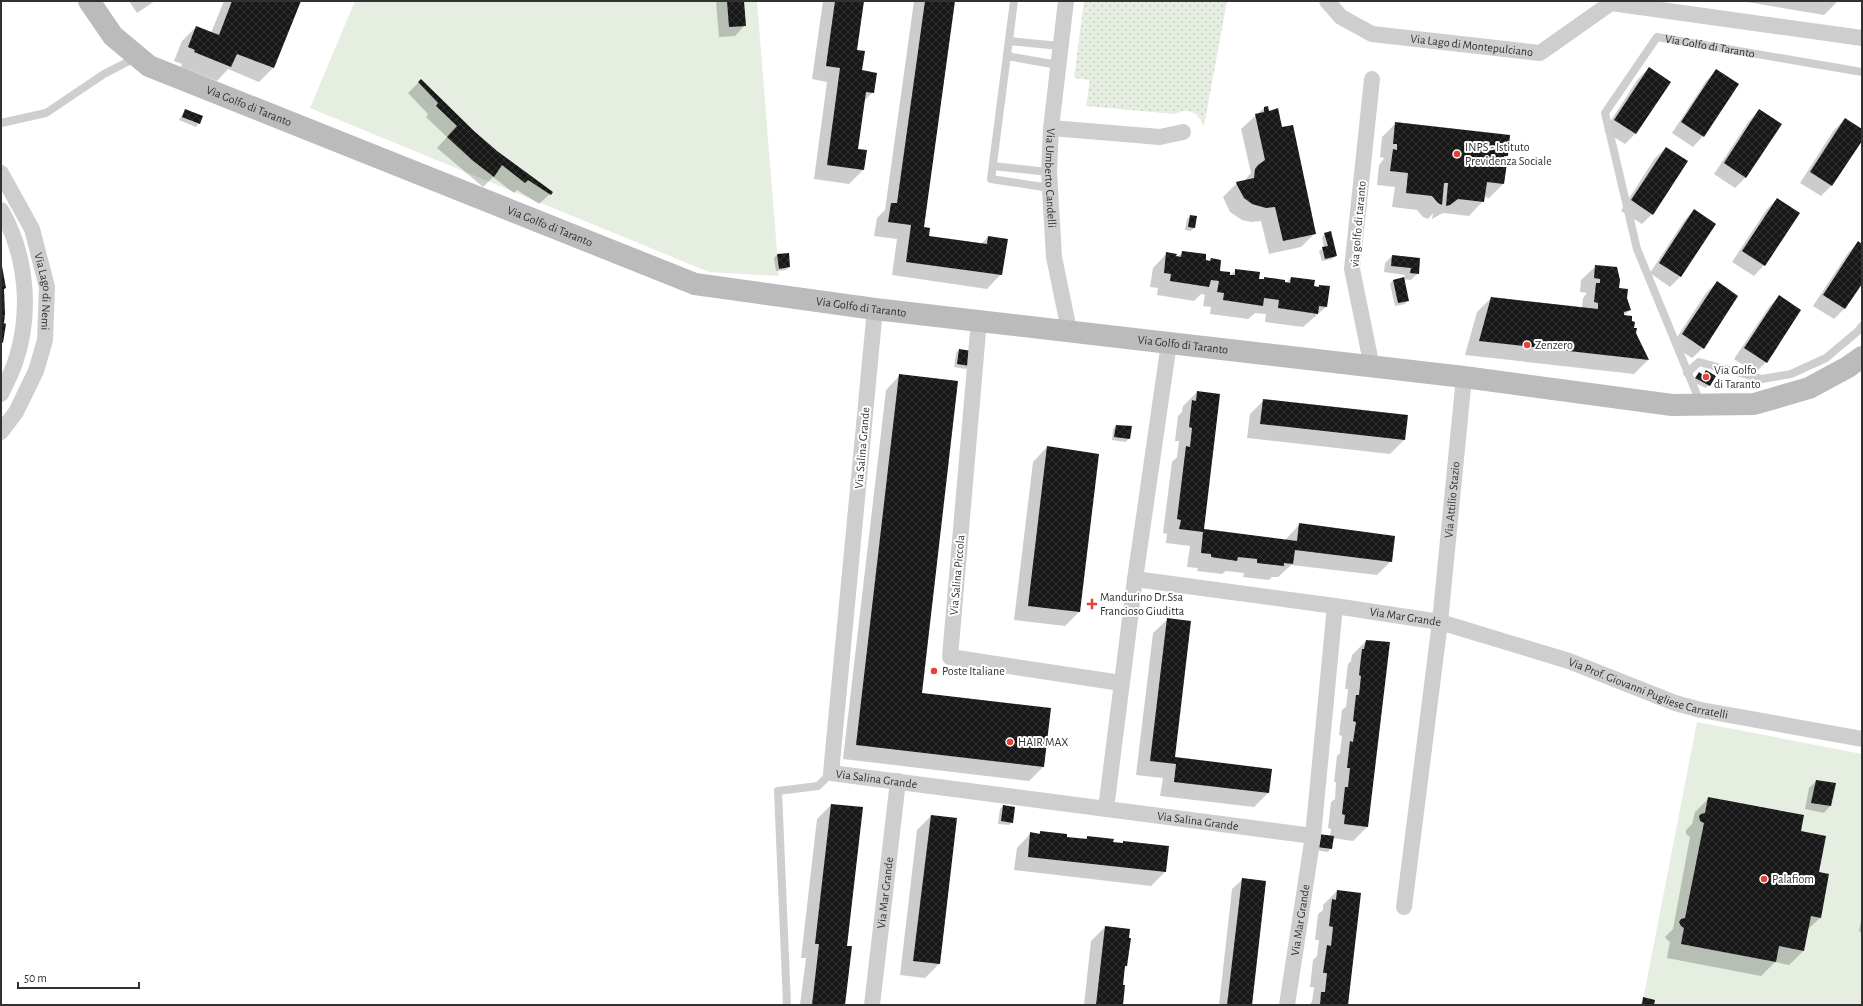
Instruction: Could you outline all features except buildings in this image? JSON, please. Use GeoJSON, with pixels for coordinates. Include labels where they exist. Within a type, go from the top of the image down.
{"type":"FeatureCollection","features":[{"type":"Feature","properties":{"kind":"street","name":"Via Golfo di Taranto"},"geometry":{"type":"LineString","coordinates":[[89,1],[113,36],[149,66],[695,284],[875,308],[1464,377],[1672,405],[1754,404],[1809,388],[1848,367],[1862,357]]}},
{"type":"Feature","properties":{"kind":"street","name":"Via Umberto Candelli"},"geometry":{"type":"LineString","coordinates":[[1066,1],[1051,128],[1050,180],[1054,257],[1070,330]]}},
{"type":"Feature","properties":{"kind":"street","name":"Via Lago di Montepulciano"},"geometry":{"type":"LineString","coordinates":[[1327,1],[1341,17],[1372,34],[1540,53],[1612,2],[1862,38]]}},
{"type":"Feature","properties":{"kind":"street","name":"via golfo di taranto"},"geometry":{"type":"LineString","coordinates":[[1372,79],[1352,269],[1372,367]]}},
{"type":"Feature","properties":{"kind":"street"},"geometry":{"type":"LineString","coordinates":[[1051,128],[1160,137],[1183,132]]}},
{"type":"Feature","properties":{"kind":"street","name":"Via Lago di Nemi"},"geometry":{"type":"LineString","coordinates":[[1,173],[32,229],[47,286],[45,340],[36,371],[16,412],[1,432]]}},
{"type":"Feature","properties":{"kind":"street","name":"Via Lago di Nemi"},"geometry":{"type":"LineString","coordinates":[[1,394],[15,364],[24,326],[24,282],[18,245],[2,211]]}},
{"type":"Feature","properties":{"kind":"street","name":"Via Salina Grande"},"geometry":{"type":"LineString","coordinates":[[875,308],[831,772],[1312,836]]}},
{"type":"Feature","properties":{"kind":"street","name":"Via Salina Piccola"},"geometry":{"type":"LineString","coordinates":[[979,320],[950,657],[1121,683]]}},
{"type":"Feature","properties":{"kind":"street"},"geometry":{"type":"LineString","coordinates":[[1106,808],[1135,579],[1169,343]]}},
{"type":"Feature","properties":{"kind":"street","name":"Via Attilio Stazio"},"geometry":{"type":"LineString","coordinates":[[1440,622],[1464,377]]}},
{"type":"Feature","properties":{"kind":"street","name":"Via Mar Grande"},"geometry":{"type":"LineString","coordinates":[[1135,579],[1440,622],[1404,907]]}},
{"type":"Feature","properties":{"kind":"street","name":"Via Mar Grande"},"geometry":{"type":"LineString","coordinates":[[1287,1005],[1312,836],[1335,606]]}},
{"type":"Feature","properties":{"kind":"street","name":"Via Prof. Giovanni Pugliese Carratelli"},"geometry":{"type":"LineString","coordinates":[[1440,622],[1569,661],[1675,703],[1701,710],[1862,739]]}},
{"type":"Feature","properties":{"kind":"street","name":"Via Mar Grande"},"geometry":{"type":"LineString","coordinates":[[872,1005],[898,781]]}},
{"type":"Feature","properties":{"kind":"lane"},"geometry":{"type":"LineString","coordinates":[[1014,1],[991,179],[1050,180]]}},
{"type":"Feature","properties":{"kind":"lane","name":"Via Golfo di Taranto"},"geometry":{"type":"LineString","coordinates":[[1701,405],[1686,373],[1637,249],[1605,113],[1657,38],[1862,72]]}},
{"type":"Feature","properties":{"kind":"lane"},"geometry":{"type":"LineString","coordinates":[[1009,41],[1060,46]]}},
{"type":"Feature","properties":{"kind":"lane"},"geometry":{"type":"LineString","coordinates":[[1,123],[46,114],[104,74],[137,56]]}},
{"type":"Feature","properties":{"kind":"lane"},"geometry":{"type":"LineString","coordinates":[[1007,56],[1058,65]]}},
{"type":"Feature","properties":{"kind":"lane"},"geometry":{"type":"LineString","coordinates":[[993,166],[1050,180]]}},
{"type":"Feature","properties":{"kind":"lane"},"geometry":{"type":"LineString","coordinates":[[1686,373],[1699,362],[1762,380],[1791,374],[1826,358],[1862,326]]}},
{"type":"Feature","properties":{"kind":"lane"},"geometry":{"type":"LineString","coordinates":[[787,1005],[778,791],[818,786],[831,772]]}},
{"type":"Feature","properties":{"kind":"shaded area"},"geometry":{"type":"Polygon","coordinates":[[[355,1],[757,1],[779,276],[709,272],[310,108],[355,1]]]}},
{"type":"Feature","properties":{"kind":"shaded area"},"geometry":{"type":"Polygon","coordinates":[[[1084,1],[1227,1],[1204,126],[1195,114],[1188,111],[1174,114],[1086,106],[1090,80],[1074,78],[1084,1]]]}},
{"type":"Feature","properties":{"kind":"shaded area","name":"Palafiom"},"geometry":{"type":"Polygon","coordinates":[[[1697,722],[1862,754],[1862,1005],[1642,1005],[1697,722]]]}},
{"type":"Feature","properties":{"kind":"place","name":"INPS - Istituto Previdenza Sociale"},"geometry":{"type":"Point","coordinates":[1457,154]}},
{"type":"Feature","properties":{"kind":"place","name":"Zenzero"},"geometry":{"type":"Point","coordinates":[1527,345]}},
{"type":"Feature","properties":{"kind":"place","name":"Via Golfo di Taranto"},"geometry":{"type":"Point","coordinates":[1706,377]}},
{"type":"Feature","properties":{"kind":"place","name":"Mandurino Dr.Ssa Francioso Giuditta"},"geometry":{"type":"Point","coordinates":[1092,604]}},
{"type":"Feature","properties":{"kind":"place","name":"Poste Italiane"},"geometry":{"type":"Point","coordinates":[934,671]}},
{"type":"Feature","properties":{"kind":"place","name":"HAIR MAX"},"geometry":{"type":"Point","coordinates":[1010,742]}},
{"type":"Feature","properties":{"kind":"place","name":"Palafiom"},"geometry":{"type":"Point","coordinates":[1764,879]}}]}
